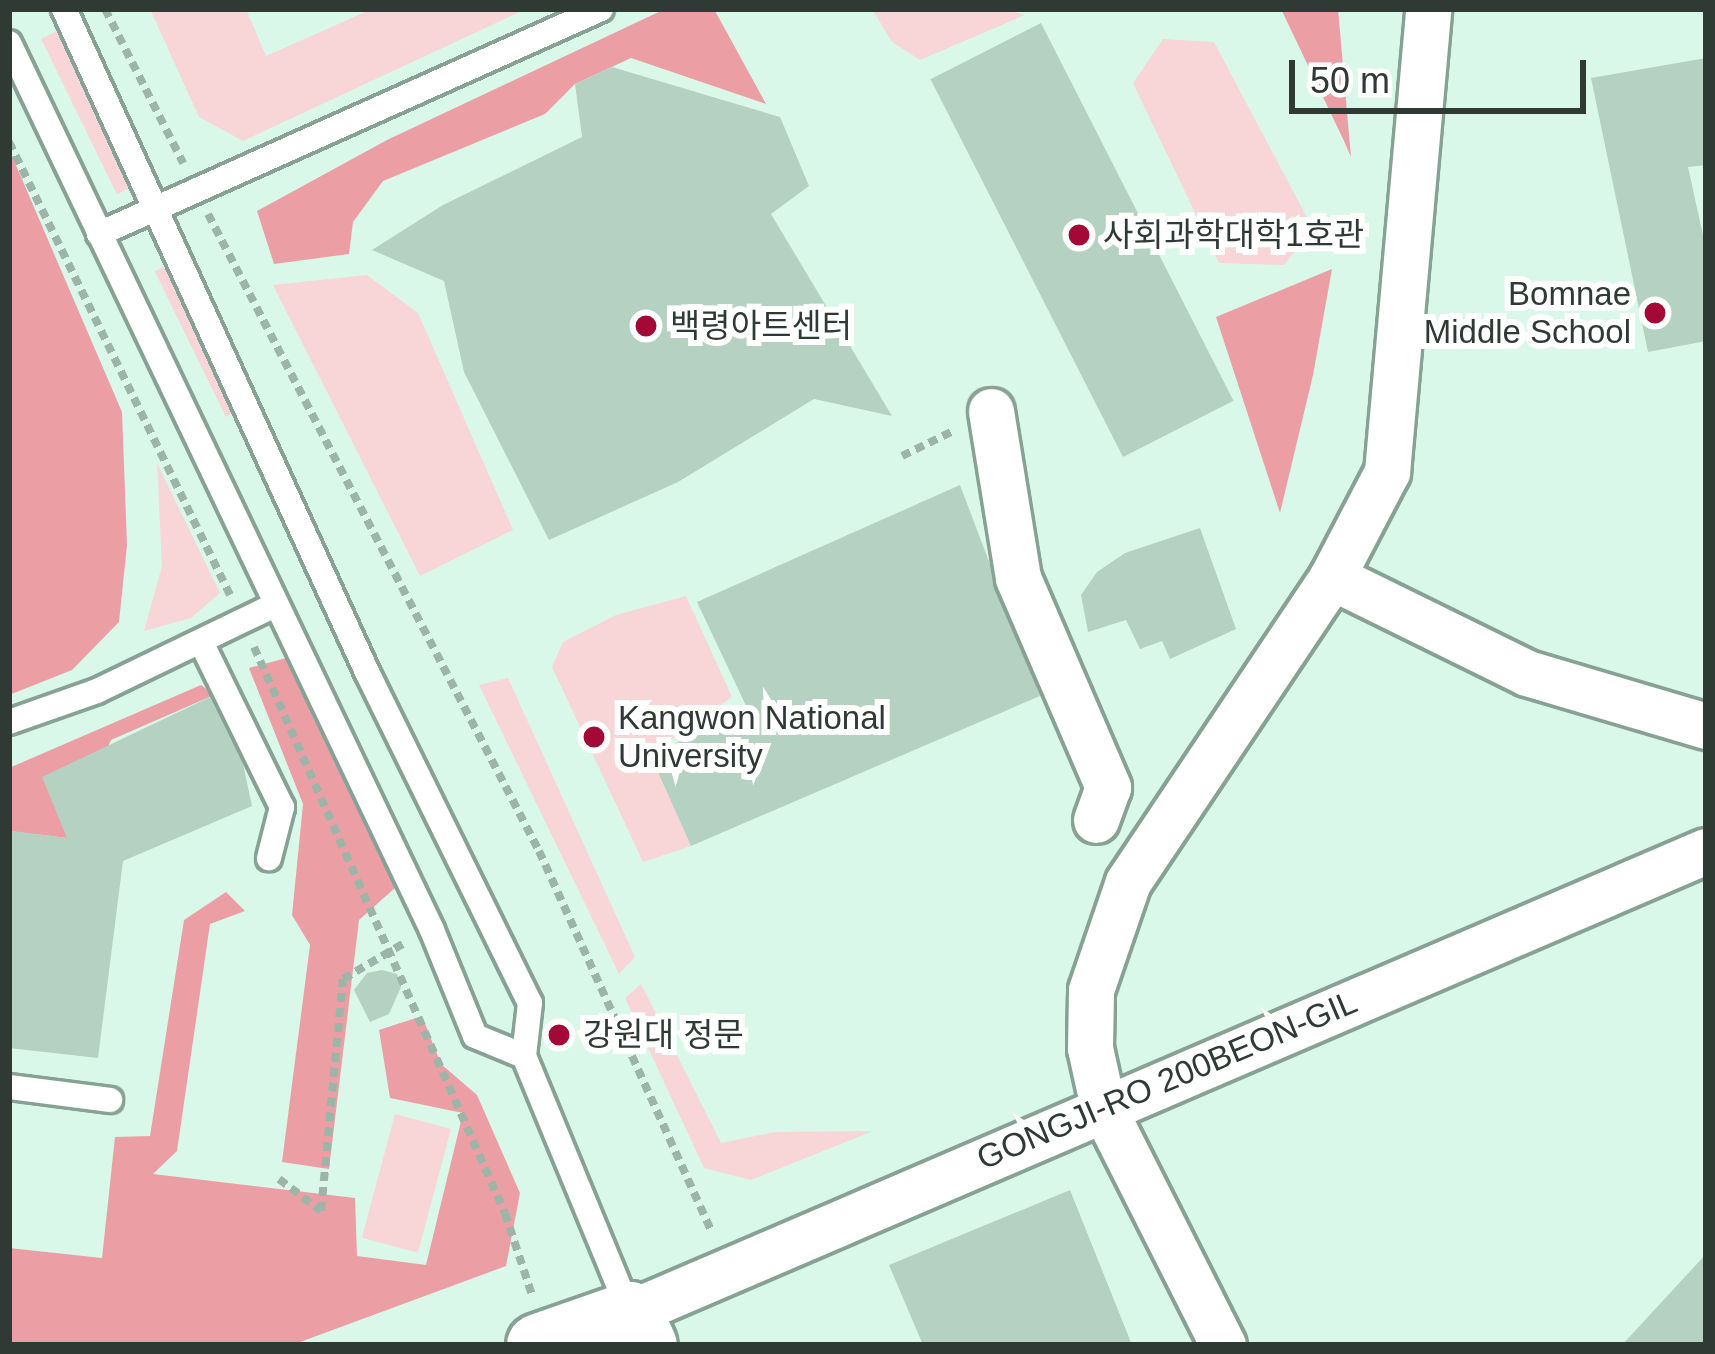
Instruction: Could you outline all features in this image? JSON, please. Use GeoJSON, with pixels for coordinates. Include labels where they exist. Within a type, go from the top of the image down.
{"type":"FeatureCollection","features":[{"type":"Feature","properties":{"kind":"street"},"geometry":{"type":"LineString","coordinates":[[1222,1345],[1102,1107],[1090,1048],[1091,990],[1128,882],[1332,577],[1387,472],[1428,9]]}},
{"type":"Feature","properties":{"kind":"street"},"geometry":{"type":"LineString","coordinates":[[991,411],[1018,578],[1108,787],[1096,820]]}},
{"type":"Feature","properties":{"kind":"street"},"geometry":{"type":"LineString","coordinates":[[1332,577],[1527,673],[1706,726]]}},
{"type":"Feature","properties":{"kind":"street","name":"GONGJI-RO 200BEON-GIL"},"geometry":{"type":"LineString","coordinates":[[638,1329],[727,1268],[1706,851]]}},
{"type":"Feature","properties":{"kind":"street"},"geometry":{"type":"LineString","coordinates":[[543,1343],[638,1329]]}},
{"type":"Feature","properties":{"kind":"lane"},"geometry":{"type":"LineString","coordinates":[[64,9],[367,672],[530,1004],[524,1056],[638,1329]]}},
{"type":"Feature","properties":{"kind":"lane"},"geometry":{"type":"LineString","coordinates":[[99,234],[601,9]]}},
{"type":"Feature","properties":{"kind":"lane"},"geometry":{"type":"LineString","coordinates":[[9,43],[475,1036],[524,1056]]}},
{"type":"Feature","properties":{"kind":"lane"},"geometry":{"type":"LineString","coordinates":[[9,722],[202,644],[275,605]]}},
{"type":"Feature","properties":{"kind":"lane"},"geometry":{"type":"LineString","coordinates":[[202,644],[282,807],[269,858]]}},
{"type":"Feature","properties":{"kind":"lane"},"geometry":{"type":"LineString","coordinates":[[9,1087],[110,1100]]}},
{"type":"Feature","properties":{"kind":"path"},"geometry":{"type":"LineString","coordinates":[[105,9],[539,851],[727,1268]]}},
{"type":"Feature","properties":{"kind":"path"},"geometry":{"type":"LineString","coordinates":[[9,142],[242,620],[392,950],[505,1213],[543,1343]]}},
{"type":"Feature","properties":{"kind":"path"},"geometry":{"type":"LineString","coordinates":[[902,456],[991,411]]}},
{"type":"Feature","properties":{"kind":"path"},"geometry":{"type":"LineString","coordinates":[[279,1179],[321,1211],[343,979],[392,950]]}},
{"type":"Feature","properties":{"kind":"shaded area"},"geometry":{"type":"Polygon","coordinates":[[[150,9],[246,9],[266,56],[372,9],[526,9],[243,141],[199,117],[150,9]]]}},
{"type":"Feature","properties":{"kind":"shaded area"},"geometry":{"type":"Polygon","coordinates":[[[665,9],[714,9],[766,104],[631,58],[575,84],[545,114],[383,181],[353,222],[349,254],[274,264],[257,211],[387,140],[665,9]]]}},
{"type":"Feature","properties":{"kind":"shaded area"},"geometry":{"type":"Polygon","coordinates":[[[872,9],[1004,9],[1025,15],[920,60],[892,42],[872,9]]]}},
{"type":"Feature","properties":{"kind":"shaded area"},"geometry":{"type":"Polygon","coordinates":[[[1281,9],[1338,9],[1351,157],[1344,141],[1281,9]]]}},
{"type":"Feature","properties":{"kind":"shaded area"},"geometry":{"type":"Polygon","coordinates":[[[59,30],[135,185],[117,194],[41,39],[59,30]]]}},
{"type":"Feature","properties":{"kind":"shaded area"},"geometry":{"type":"Polygon","coordinates":[[[1163,39],[1214,42],[1313,229],[1284,265],[1219,263],[1133,83],[1163,39]]]}},
{"type":"Feature","properties":{"kind":"shaded area"},"geometry":{"type":"Polygon","coordinates":[[[9,149],[122,412],[127,545],[119,622],[72,670],[9,695],[9,149]]]}},
{"type":"Feature","properties":{"kind":"shaded area"},"geometry":{"type":"Polygon","coordinates":[[[180,259],[251,405],[226,417],[155,271],[180,259]]]}},
{"type":"Feature","properties":{"kind":"shaded area"},"geometry":{"type":"Polygon","coordinates":[[[1332,269],[1313,375],[1280,513],[1216,317],[1332,269]]]}},
{"type":"Feature","properties":{"kind":"shaded area"},"geometry":{"type":"Polygon","coordinates":[[[367,275],[418,313],[513,530],[420,576],[273,285],[367,275]]]}},
{"type":"Feature","properties":{"kind":"shaded area"},"geometry":{"type":"Polygon","coordinates":[[[157,463],[220,593],[191,618],[144,631],[162,566],[157,463]]]}},
{"type":"Feature","properties":{"kind":"shaded area"},"geometry":{"type":"Polygon","coordinates":[[[686,596],[732,697],[651,754],[691,846],[643,862],[552,667],[563,642],[616,615],[686,596]]]}},
{"type":"Feature","properties":{"kind":"shaded area"},"geometry":{"type":"Polygon","coordinates":[[[290,657],[404,880],[359,920],[329,1169],[282,1162],[310,945],[292,915],[303,804],[249,668],[290,657]]]}},
{"type":"Feature","properties":{"kind":"shaded area"},"geometry":{"type":"Polygon","coordinates":[[[508,678],[635,957],[619,974],[479,685],[508,678]]]}},
{"type":"Feature","properties":{"kind":"shaded area"},"geometry":{"type":"Polygon","coordinates":[[[201,685],[214,695],[111,740],[67,838],[9,831],[9,768],[201,685]]]}},
{"type":"Feature","properties":{"kind":"shaded area"},"geometry":{"type":"Polygon","coordinates":[[[226,892],[245,911],[210,924],[177,1151],[153,1174],[355,1198],[357,1256],[426,1265],[463,1113],[390,1098],[379,1030],[422,1016],[441,1064],[477,1095],[520,1193],[506,1266],[292,1345],[9,1345],[9,1248],[102,1258],[115,1137],[150,1136],[184,920],[226,892]]]}},
{"type":"Feature","properties":{"kind":"shaded area"},"geometry":{"type":"Polygon","coordinates":[[[641,984],[721,1143],[775,1132],[873,1131],[751,1180],[704,1168],[625,998],[641,984]]]}},
{"type":"Feature","properties":{"kind":"shaded area"},"geometry":{"type":"Polygon","coordinates":[[[395,1114],[451,1129],[418,1253],[362,1238],[395,1114]]]}},
{"type":"Feature","properties":{"kind":"building","name":"사회과학대학1호관"},"geometry":{"type":"Polygon","coordinates":[[[1041,23],[1233,401],[1123,457],[931,79],[1041,23]]]}},
{"type":"Feature","properties":{"kind":"building"},"geometry":{"type":"Polygon","coordinates":[[[1706,58],[1706,165],[1688,167],[1706,249],[1706,341],[1648,352],[1591,78],[1706,58]]]}},
{"type":"Feature","properties":{"kind":"building","name":"백령아트센터"},"geometry":{"type":"Polygon","coordinates":[[[612,67],[780,117],[809,186],[771,214],[892,416],[814,399],[678,482],[549,540],[464,372],[444,281],[372,250],[443,205],[582,137],[575,84],[612,67]]]}},
{"type":"Feature","properties":{"kind":"building"},"geometry":{"type":"Polygon","coordinates":[[[960,485],[1040,696],[691,846],[650,754],[749,712],[697,602],[960,485]]]}},
{"type":"Feature","properties":{"kind":"building"},"geometry":{"type":"Polygon","coordinates":[[[1200,528],[1236,629],[1170,659],[1162,641],[1140,649],[1126,620],[1088,632],[1081,595],[1097,572],[1125,553],[1200,528]]]}},
{"type":"Feature","properties":{"kind":"building"},"geometry":{"type":"Polygon","coordinates":[[[210,697],[243,764],[252,806],[123,861],[98,1058],[9,1048],[12,831],[67,838],[42,777],[210,697]]]}},
{"type":"Feature","properties":{"kind":"building"},"geometry":{"type":"Polygon","coordinates":[[[367,973],[397,974],[401,987],[389,1014],[370,1022],[354,990],[367,973]]]}},
{"type":"Feature","properties":{"kind":"building"},"geometry":{"type":"Polygon","coordinates":[[[1070,1190],[1132,1345],[923,1345],[889,1265],[1070,1190]]]}},
{"type":"Feature","properties":{"kind":"building"},"geometry":{"type":"Polygon","coordinates":[[[1706,1254],[1706,1345],[1622,1345],[1706,1254]]]}},
{"type":"Feature","properties":{"kind":"place","name":"사회과학대학1호관"},"geometry":{"type":"Point","coordinates":[1079,235]}},
{"type":"Feature","properties":{"kind":"place","name":"Bomnae Middle School"},"geometry":{"type":"Point","coordinates":[1655,313]}},
{"type":"Feature","properties":{"kind":"place","name":"백령아트센터"},"geometry":{"type":"Point","coordinates":[646,326]}},
{"type":"Feature","properties":{"kind":"place","name":"Kangwon National University"},"geometry":{"type":"Point","coordinates":[594,737]}},
{"type":"Feature","properties":{"kind":"place","name":"강원대 정문"},"geometry":{"type":"Point","coordinates":[559,1035]}}]}
